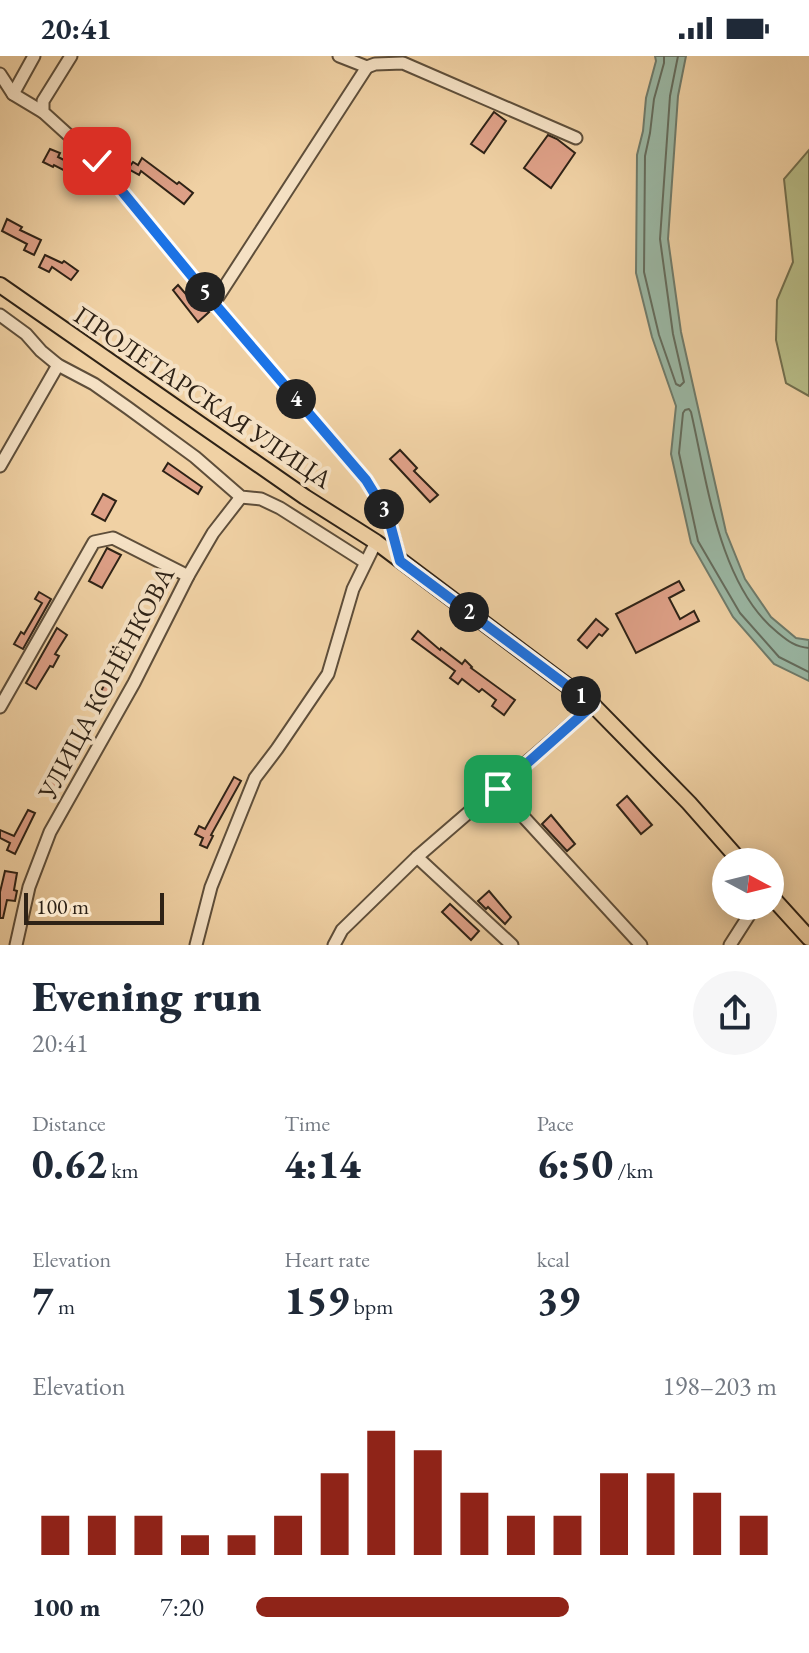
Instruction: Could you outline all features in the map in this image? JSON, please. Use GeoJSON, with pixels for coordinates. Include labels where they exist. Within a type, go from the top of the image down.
{"type":"FeatureCollection","features":[{"type":"Feature","properties":{"kind":"main road","name":"ПРОЛЕТАРСКАЯ УЛИЦА"},"geometry":{"type":"LineString","coordinates":[[0,285],[280,480],[376,542],[593,705],[729,848]]}},
{"type":"Feature","properties":{"kind":"main road"},"geometry":{"type":"LineString","coordinates":[[784,910],[809,938]]}},
{"type":"Feature","properties":{"kind":"street"},"geometry":{"type":"LineString","coordinates":[[13,94],[34,56]]}},
{"type":"Feature","properties":{"kind":"street"},"geometry":{"type":"LineString","coordinates":[[43,112],[43,101],[71,56]]}},
{"type":"Feature","properties":{"kind":"street"},"geometry":{"type":"LineString","coordinates":[[339,56],[371,62],[403,63],[576,138]]}},
{"type":"Feature","properties":{"kind":"street"},"geometry":{"type":"LineString","coordinates":[[214,303],[371,62]]}},
{"type":"Feature","properties":{"kind":"street"},"geometry":{"type":"LineString","coordinates":[[0,74],[13,94],[43,112],[97,161],[366,480],[388,516],[400,561]]}},
{"type":"Feature","properties":{"kind":"street","name":"ПРОЛЕТАРСКАЯ УЛИЦА"},"geometry":{"type":"LineString","coordinates":[[0,315],[26,334],[58,365],[94,384],[128,408],[195,457],[241,497],[261,499],[280,508],[365,562]]}},
{"type":"Feature","properties":{"kind":"street"},"geometry":{"type":"LineString","coordinates":[[0,466],[58,365]]}},
{"type":"Feature","properties":{"kind":"street","name":"УЛИЦА КОНЁНКОВА"},"geometry":{"type":"LineString","coordinates":[[16,945],[29,887],[50,832],[134,683],[188,576],[213,533],[241,497]]}},
{"type":"Feature","properties":{"kind":"street"},"geometry":{"type":"LineString","coordinates":[[0,707],[94,542],[113,538],[188,576]]}},
{"type":"Feature","properties":{"kind":"street"},"geometry":{"type":"LineString","coordinates":[[196,945],[211,887],[255,778],[328,674],[353,589],[376,542]]}},
{"type":"Feature","properties":{"kind":"street"},"geometry":{"type":"LineString","coordinates":[[334,945],[342,930],[417,857],[593,705]]}},
{"type":"Feature","properties":{"kind":"street"},"geometry":{"type":"LineString","coordinates":[[498,789],[641,945]]}},
{"type":"Feature","properties":{"kind":"street"},"geometry":{"type":"LineString","coordinates":[[417,857],[512,945]]}},
{"type":"Feature","properties":{"kind":"street"},"geometry":{"type":"LineString","coordinates":[[730,945],[746,920]]}},
{"type":"Feature","properties":{"kind":"green space"},"geometry":{"type":"Polygon","coordinates":[[[809,150],[809,396],[786,383],[776,340],[777,300],[793,262],[784,179],[809,150]]]}},
{"type":"Feature","properties":{"kind":"water"},"geometry":{"type":"Polygon","coordinates":[[[655,56],[686,56],[678,96],[668,239],[681,332],[726,532],[745,579],[771,617],[796,638],[809,640],[809,681],[774,664],[733,617],[691,543],[671,454],[676,406],[652,337],[636,273],[637,155],[655,56]]]}},
{"type":"Feature","properties":{"kind":"building"},"geometry":{"type":"Polygon","coordinates":[[[494,112],[506,121],[484,153],[471,144],[494,112]]]}},
{"type":"Feature","properties":{"kind":"building"},"geometry":{"type":"Polygon","coordinates":[[[548,135],[575,153],[551,188],[524,168],[548,135]]]}},
{"type":"Feature","properties":{"kind":"building"},"geometry":{"type":"Polygon","coordinates":[[[50,149],[60,153],[58,157],[80,168],[75,176],[43,162],[50,149]]]}},
{"type":"Feature","properties":{"kind":"building"},"geometry":{"type":"Polygon","coordinates":[[[142,158],[193,193],[184,204],[141,171],[139,175],[128,169],[133,162],[138,165],[142,158]]]}},
{"type":"Feature","properties":{"kind":"building"},"geometry":{"type":"Polygon","coordinates":[[[7,219],[22,227],[20,230],[41,240],[34,255],[24,250],[27,244],[2,231],[7,219]]]}},
{"type":"Feature","properties":{"kind":"building"},"geometry":{"type":"Polygon","coordinates":[[[45,255],[62,263],[64,261],[78,271],[71,280],[52,267],[49,272],[39,267],[45,255]]]}},
{"type":"Feature","properties":{"kind":"building"},"geometry":{"type":"Polygon","coordinates":[[[178,285],[191,300],[193,298],[200,307],[203,304],[209,312],[198,322],[173,290],[178,285]]]}},
{"type":"Feature","properties":{"kind":"building"},"geometry":{"type":"Polygon","coordinates":[[[400,450],[417,468],[414,471],[438,495],[430,502],[390,459],[400,450]]]}},
{"type":"Feature","properties":{"kind":"building"},"geometry":{"type":"Polygon","coordinates":[[[168,463],[202,487],[198,494],[163,471],[168,463]]]}},
{"type":"Feature","properties":{"kind":"building"},"geometry":{"type":"Polygon","coordinates":[[[103,494],[116,501],[105,521],[92,514],[103,494]]]}},
{"type":"Feature","properties":{"kind":"building"},"geometry":{"type":"Polygon","coordinates":[[[107,548],[121,555],[102,588],[89,581],[107,548]]]}},
{"type":"Feature","properties":{"kind":"building"},"geometry":{"type":"Polygon","coordinates":[[[679,581],[684,590],[669,598],[680,619],[694,611],[699,621],[636,653],[616,614],[679,581]]]}},
{"type":"Feature","properties":{"kind":"building"},"geometry":{"type":"Polygon","coordinates":[[[39,592],[51,599],[23,649],[14,644],[21,632],[24,634],[42,603],[35,599],[39,592]]]}},
{"type":"Feature","properties":{"kind":"building"},"geometry":{"type":"Polygon","coordinates":[[[596,619],[608,629],[587,648],[578,640],[596,619]]]}},
{"type":"Feature","properties":{"kind":"building"},"geometry":{"type":"Polygon","coordinates":[[[57,628],[67,635],[55,654],[59,656],[53,667],[50,666],[36,689],[26,683],[57,628]]]}},
{"type":"Feature","properties":{"kind":"building"},"geometry":{"type":"Polygon","coordinates":[[[418,631],[462,664],[465,660],[471,668],[515,700],[504,715],[492,706],[496,700],[482,689],[479,692],[462,679],[458,684],[450,678],[455,671],[412,639],[418,631]]]}},
{"type":"Feature","properties":{"kind":"building"},"geometry":{"type":"Polygon","coordinates":[[[116,662],[125,666],[102,707],[95,703],[116,662]]]}},
{"type":"Feature","properties":{"kind":"building"},"geometry":{"type":"Polygon","coordinates":[[[61,754],[69,758],[56,780],[59,782],[55,790],[44,783],[61,754]]]}},
{"type":"Feature","properties":{"kind":"building"},"geometry":{"type":"Polygon","coordinates":[[[234,777],[241,781],[207,848],[200,845],[203,838],[195,834],[199,826],[205,829],[234,777]]]}},
{"type":"Feature","properties":{"kind":"building"},"geometry":{"type":"Polygon","coordinates":[[[627,796],[652,825],[641,834],[617,805],[627,796]]]}},
{"type":"Feature","properties":{"kind":"building"},"geometry":{"type":"Polygon","coordinates":[[[28,810],[35,813],[15,854],[7,850],[10,843],[0,838],[0,830],[14,836],[28,810]]]}},
{"type":"Feature","properties":{"kind":"building"},"geometry":{"type":"Polygon","coordinates":[[[551,815],[575,844],[567,851],[542,824],[551,815]]]}},
{"type":"Feature","properties":{"kind":"building"},"geometry":{"type":"Polygon","coordinates":[[[5,871],[17,873],[14,890],[17,891],[15,901],[7,900],[3,918],[0,918],[0,892],[5,871]]]}},
{"type":"Feature","properties":{"kind":"building"},"geometry":{"type":"Polygon","coordinates":[[[489,891],[511,917],[505,924],[478,901],[489,891]]]}},
{"type":"Feature","properties":{"kind":"building"},"geometry":{"type":"Polygon","coordinates":[[[450,904],[479,931],[471,940],[442,912],[450,904]]]}},
{"type":"Feature","properties":{"kind":"route"},"geometry":{"type":"LineString","coordinates":[[97,161],[366,480],[388,516],[400,561],[593,705],[498,789]]}}]}
